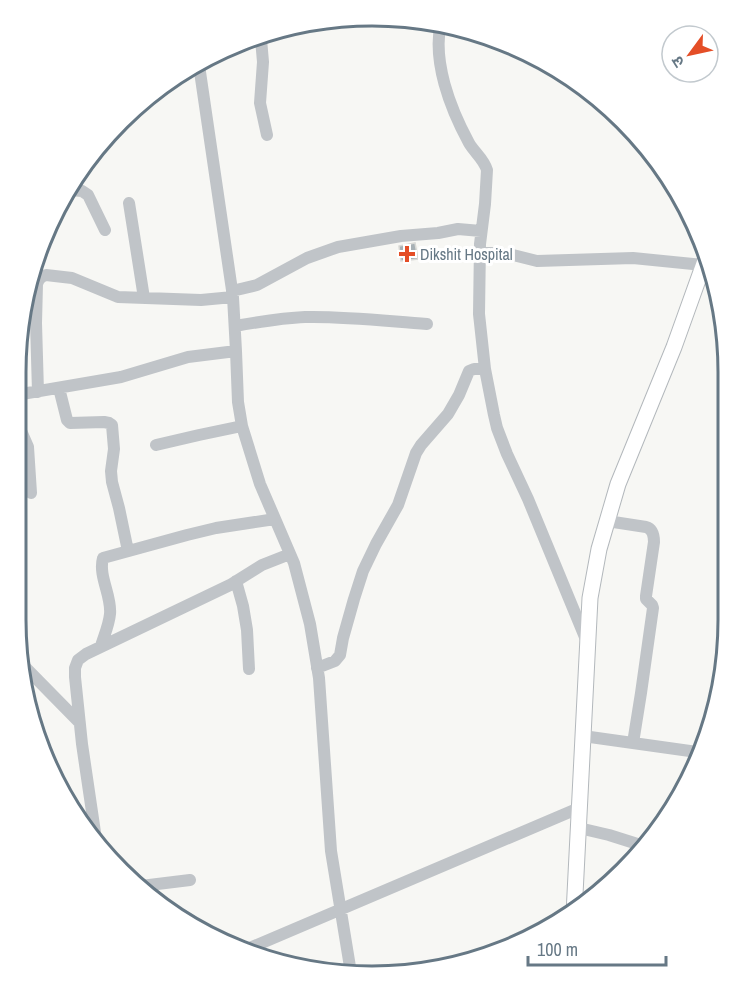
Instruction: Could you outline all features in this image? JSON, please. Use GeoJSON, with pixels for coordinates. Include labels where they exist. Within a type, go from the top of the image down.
{"type":"FeatureCollection","features":[{"type":"Feature","properties":{"kind":"main road"},"geometry":{"type":"LineString","coordinates":[[575,901],[590,598],[599,549],[618,484],[674,347],[702,268]]}},
{"type":"Feature","properties":{"kind":"street"},"geometry":{"type":"LineString","coordinates":[[440,32],[439,45],[446,90],[468,141],[487,170],[480,252],[479,314],[484,369],[497,428],[588,643]]}},
{"type":"Feature","properties":{"kind":"street"},"geometry":{"type":"LineString","coordinates":[[261,44],[263,62],[260,103],[267,135]]}},
{"type":"Feature","properties":{"kind":"street"},"geometry":{"type":"LineString","coordinates":[[200,71],[232,294],[238,402],[242,426],[260,483],[294,563],[310,624],[322,712],[331,851],[350,966]]}},
{"type":"Feature","properties":{"kind":"street"},"geometry":{"type":"LineString","coordinates":[[77,191],[88,195],[105,230]]}},
{"type":"Feature","properties":{"kind":"street"},"geometry":{"type":"LineString","coordinates":[[129,203],[144,298]]}},
{"type":"Feature","properties":{"kind":"street"},"geometry":{"type":"LineString","coordinates":[[39,392],[37,284],[39,279],[46,276],[65,277],[114,296],[201,300],[232,294],[257,285],[307,258],[338,247],[458,229],[482,231]]}},
{"type":"Feature","properties":{"kind":"street"},"geometry":{"type":"LineString","coordinates":[[480,252],[513,255],[537,261],[633,258],[700,260]]}},
{"type":"Feature","properties":{"kind":"street"},"geometry":{"type":"LineString","coordinates":[[235,326],[281,319],[325,317],[427,324]]}},
{"type":"Feature","properties":{"kind":"street"},"geometry":{"type":"LineString","coordinates":[[26,394],[121,377],[188,357],[236,351]]}},
{"type":"Feature","properties":{"kind":"street"},"geometry":{"type":"LineString","coordinates":[[317,668],[335,661],[340,655],[363,572],[376,543],[398,505],[416,453],[448,414],[469,371],[484,369]]}},
{"type":"Feature","properties":{"kind":"street"},"geometry":{"type":"LineString","coordinates":[[59,388],[67,420],[70,423],[104,422],[112,425],[114,449],[112,482],[128,551]]}},
{"type":"Feature","properties":{"kind":"street"},"geometry":{"type":"LineString","coordinates":[[156,445],[242,426]]}},
{"type":"Feature","properties":{"kind":"street"},"geometry":{"type":"LineString","coordinates":[[26,442],[31,493]]}},
{"type":"Feature","properties":{"kind":"street"},"geometry":{"type":"LineString","coordinates":[[101,646],[110,614],[102,561],[105,557],[216,528],[275,519]]}},
{"type":"Feature","properties":{"kind":"street"},"geometry":{"type":"LineString","coordinates":[[607,521],[646,527],[654,535],[645,596],[653,608],[633,743]]}},
{"type":"Feature","properties":{"kind":"street"},"geometry":{"type":"LineString","coordinates":[[91,823],[76,697],[75,668],[78,660],[101,646],[236,581],[262,565],[290,554]]}},
{"type":"Feature","properties":{"kind":"street"},"geometry":{"type":"LineString","coordinates":[[236,581],[247,630],[249,669]]}},
{"type":"Feature","properties":{"kind":"street"},"geometry":{"type":"LineString","coordinates":[[29,671],[79,722]]}},
{"type":"Feature","properties":{"kind":"street"},"geometry":{"type":"LineString","coordinates":[[583,736],[693,751]]}},
{"type":"Feature","properties":{"kind":"street"},"geometry":{"type":"LineString","coordinates":[[256,946],[579,808]]}},
{"type":"Feature","properties":{"kind":"street"},"geometry":{"type":"LineString","coordinates":[[579,828],[637,844]]}},
{"type":"Feature","properties":{"kind":"street"},"geometry":{"type":"LineString","coordinates":[[149,885],[190,880]]}},
{"type":"Feature","properties":{"kind":"building"},"geometry":{"type":"Polygon","coordinates":[[[415,243],[418,259],[401,261],[399,246],[415,243]]]}},
{"type":"Feature","properties":{"kind":"place","name":"Dikshit Hospital"},"geometry":{"type":"Point","coordinates":[407,254]}}]}
